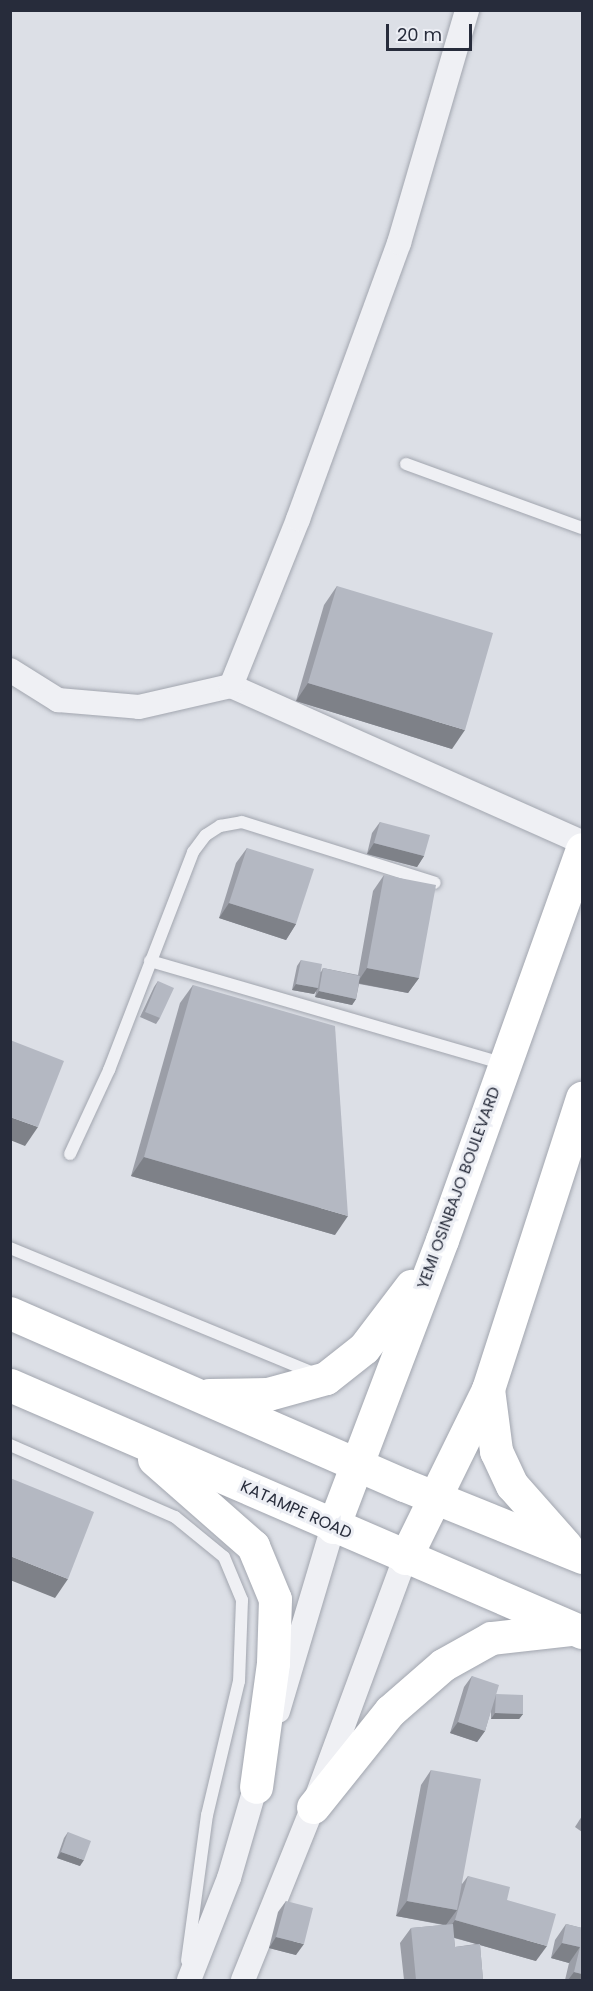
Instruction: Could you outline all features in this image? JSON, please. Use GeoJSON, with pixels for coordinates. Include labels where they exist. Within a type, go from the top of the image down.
{"type":"FeatureCollection","features":[{"type":"Feature","properties":{"kind":"main road","name":"YEMI OSINBAJO BOULEVARD"},"geometry":{"type":"LineString","coordinates":[[333,1527],[442,1240],[582,849]]}},
{"type":"Feature","properties":{"kind":"main road"},"geometry":{"type":"LineString","coordinates":[[405,1558],[488,1389],[582,1098]]}},
{"type":"Feature","properties":{"kind":"main road"},"geometry":{"type":"LineString","coordinates":[[196,1395],[268,1394],[326,1378],[364,1348],[442,1240]]}},
{"type":"Feature","properties":{"kind":"main road"},"geometry":{"type":"LineString","coordinates":[[10,1313],[356,1464],[577,1554]]}},
{"type":"Feature","properties":{"kind":"main road","name":"KATAMPE ROAD"},"geometry":{"type":"LineString","coordinates":[[10,1385],[333,1527],[579,1630]]}},
{"type":"Feature","properties":{"kind":"main road"},"geometry":{"type":"LineString","coordinates":[[488,1389],[496,1451],[512,1485],[577,1554]]}},
{"type":"Feature","properties":{"kind":"main road"},"geometry":{"type":"LineString","coordinates":[[130,1439],[253,1546],[275,1599],[273,1663],[256,1787]]}},
{"type":"Feature","properties":{"kind":"main road"},"geometry":{"type":"LineString","coordinates":[[313,1807],[390,1711],[442,1665],[491,1638],[579,1630]]}},
{"type":"Feature","properties":{"kind":"street"},"geometry":{"type":"LineString","coordinates":[[231,686],[298,519],[399,243],[467,10]]}},
{"type":"Feature","properties":{"kind":"street"},"geometry":{"type":"LineString","coordinates":[[10,670],[58,700],[139,707],[231,686],[582,842]]}},
{"type":"Feature","properties":{"kind":"street"},"geometry":{"type":"LineString","coordinates":[[187,1980],[229,1878],[333,1527]]}},
{"type":"Feature","properties":{"kind":"street"},"geometry":{"type":"LineString","coordinates":[[243,1980],[313,1807],[405,1558]]}},
{"type":"Feature","properties":{"kind":"lane"},"geometry":{"type":"LineString","coordinates":[[406,464],[582,528]]}},
{"type":"Feature","properties":{"kind":"lane"},"geometry":{"type":"LineString","coordinates":[[70,1154],[87,1124],[194,852],[206,835],[220,826],[242,822],[435,883]]}},
{"type":"Feature","properties":{"kind":"lane"},"geometry":{"type":"LineString","coordinates":[[150,961],[504,1064]]}},
{"type":"Feature","properties":{"kind":"lane"},"geometry":{"type":"LineString","coordinates":[[10,1248],[326,1378]]}},
{"type":"Feature","properties":{"kind":"lane"},"geometry":{"type":"LineString","coordinates":[[10,1445],[175,1517],[224,1557],[242,1600],[239,1681],[207,1815],[187,1980]]}},
{"type":"Feature","properties":{"kind":"building"},"geometry":{"type":"Polygon","coordinates":[[[337,586],[493,633],[465,730],[308,683],[337,586]]]}},
{"type":"Feature","properties":{"kind":"building"},"geometry":{"type":"Polygon","coordinates":[[[380,822],[430,835],[424,856],[374,843],[380,822]]]}},
{"type":"Feature","properties":{"kind":"building"},"geometry":{"type":"Polygon","coordinates":[[[247,848],[314,869],[296,924],[229,903],[247,848]]]}},
{"type":"Feature","properties":{"kind":"building"},"geometry":{"type":"Polygon","coordinates":[[[384,875],[436,885],[419,978],[367,968],[384,875]]]}},
{"type":"Feature","properties":{"kind":"building"},"geometry":{"type":"Polygon","coordinates":[[[301,960],[322,964],[318,988],[296,984],[301,960]]]}},
{"type":"Feature","properties":{"kind":"building"},"geometry":{"type":"Polygon","coordinates":[[[323,968],[360,976],[356,999],[319,991],[323,968]]]}},
{"type":"Feature","properties":{"kind":"building"},"geometry":{"type":"Polygon","coordinates":[[[158,981],[174,988],[160,1018],[145,1012],[158,981]]]}},
{"type":"Feature","properties":{"kind":"building"},"geometry":{"type":"Polygon","coordinates":[[[193,985],[335,1026],[348,1216],[144,1157],[193,985]]]}},
{"type":"Feature","properties":{"kind":"building"},"geometry":{"type":"Polygon","coordinates":[[[10,1040],[64,1061],[38,1127],[10,1117],[10,1040]]]}},
{"type":"Feature","properties":{"kind":"building"},"geometry":{"type":"Polygon","coordinates":[[[10,1478],[94,1512],[68,1579],[10,1556],[10,1478]]]}},
{"type":"Feature","properties":{"kind":"building"},"geometry":{"type":"Polygon","coordinates":[[[472,1676],[499,1685],[485,1731],[458,1722],[472,1676]]]}},
{"type":"Feature","properties":{"kind":"building"},"geometry":{"type":"Polygon","coordinates":[[[496,1694],[523,1695],[523,1714],[495,1713],[496,1694]]]}},
{"type":"Feature","properties":{"kind":"building"},"geometry":{"type":"Polygon","coordinates":[[[431,1770],[481,1779],[457,1910],[407,1901],[431,1770]]]}},
{"type":"Feature","properties":{"kind":"building"},"geometry":{"type":"Polygon","coordinates":[[[68,1832],[91,1841],[84,1860],[61,1852],[68,1832]]]}},
{"type":"Feature","properties":{"kind":"building"},"geometry":{"type":"Polygon","coordinates":[[[468,1876],[510,1887],[507,1900],[556,1914],[547,1946],[455,1920],[468,1876]]]}},
{"type":"Feature","properties":{"kind":"building"},"geometry":{"type":"Polygon","coordinates":[[[286,1901],[313,1908],[304,1944],[276,1937],[286,1901]]]}},
{"type":"Feature","properties":{"kind":"building"},"geometry":{"type":"Polygon","coordinates":[[[453,1924],[455,1947],[480,1944],[483,1980],[416,1980],[411,1928],[453,1924]]]}},
{"type":"Feature","properties":{"kind":"building"},"geometry":{"type":"Polygon","coordinates":[[[566,1924],[582,1928],[582,1974],[574,1972],[580,1947],[562,1943],[566,1924]]]}}]}
